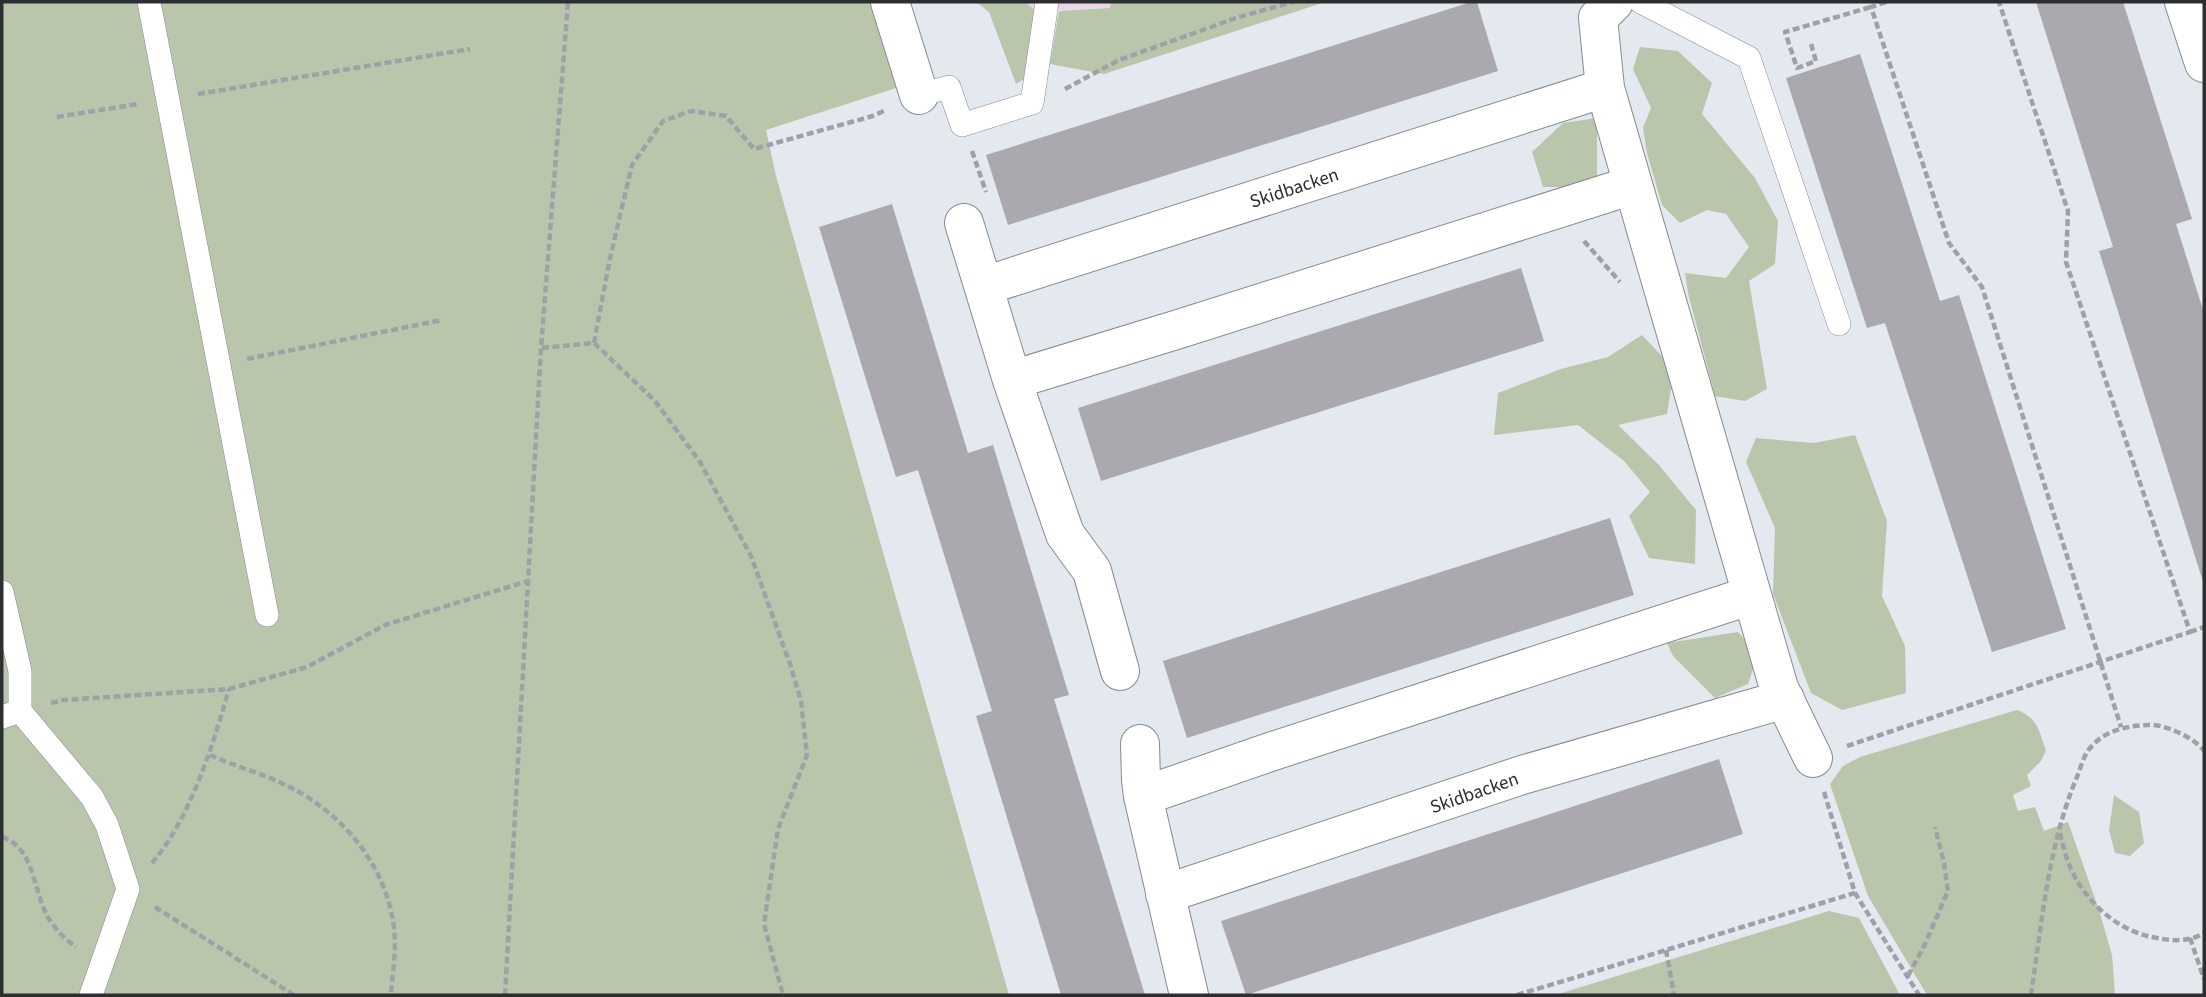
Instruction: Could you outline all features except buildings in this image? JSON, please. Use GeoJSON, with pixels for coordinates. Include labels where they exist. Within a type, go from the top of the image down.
{"type":"FeatureCollection","features":[{"type":"Feature","properties":{"kind":"street"},"geometry":{"type":"LineString","coordinates":[[890,2],[919,96]]}},
{"type":"Feature","properties":{"kind":"street"},"geometry":{"type":"LineString","coordinates":[[1614,2],[1598,18],[1605,88],[1779,688],[1813,758]]}},
{"type":"Feature","properties":{"kind":"street"},"geometry":{"type":"LineString","coordinates":[[2184,2],[2204,63]]}},
{"type":"Feature","properties":{"kind":"street","name":"Skidbacken"},"geometry":{"type":"LineString","coordinates":[[984,286],[1605,88]]}},
{"type":"Feature","properties":{"kind":"street"},"geometry":{"type":"LineString","coordinates":[[1012,380],[1633,185]]}},
{"type":"Feature","properties":{"kind":"street"},"geometry":{"type":"LineString","coordinates":[[977,213],[984,286],[1012,380],[1065,534],[1093,571],[1120,671]]}},
{"type":"Feature","properties":{"kind":"street"},"geometry":{"type":"LineString","coordinates":[[1143,796],[1752,595]]}},
{"type":"Feature","properties":{"kind":"street","name":"Skidbacken"},"geometry":{"type":"LineString","coordinates":[[1166,894],[1522,775],[1785,699]]}},
{"type":"Feature","properties":{"kind":"street"},"geometry":{"type":"LineString","coordinates":[[1140,744],[1143,796],[1189,995]]}},
{"type":"Feature","properties":{"kind":"lane"},"geometry":{"type":"LineString","coordinates":[[149,2],[267,615]]}},
{"type":"Feature","properties":{"kind":"lane"},"geometry":{"type":"LineString","coordinates":[[919,96],[949,87],[962,125],[1032,103],[1047,2]]}},
{"type":"Feature","properties":{"kind":"lane"},"geometry":{"type":"LineString","coordinates":[[1641,2],[1749,58],[1839,324]]}},
{"type":"Feature","properties":{"kind":"lane"},"geometry":{"type":"LineString","coordinates":[[2,592],[20,671],[11,714],[92,797],[107,825],[128,889],[91,995]]}},
{"type":"Feature","properties":{"kind":"path"},"geometry":{"type":"LineString","coordinates":[[505,995],[541,348],[568,2]]}},
{"type":"Feature","properties":{"kind":"path"},"geometry":{"type":"LineString","coordinates":[[1032,103],[1047,99],[1119,60],[1239,17],[1293,2]]}},
{"type":"Feature","properties":{"kind":"path"},"geometry":{"type":"LineString","coordinates":[[1811,44],[1816,61],[1797,68],[1785,32],[1886,2]]}},
{"type":"Feature","properties":{"kind":"path"},"geometry":{"type":"LineString","coordinates":[[1999,2],[2068,211],[2066,262],[2190,632]]}},
{"type":"Feature","properties":{"kind":"path"},"geometry":{"type":"LineString","coordinates":[[1871,6],[1949,243],[1982,287],[2121,727]]}},
{"type":"Feature","properties":{"kind":"path"},"geometry":{"type":"LineString","coordinates":[[57,117],[470,49]]}},
{"type":"Feature","properties":{"kind":"path"},"geometry":{"type":"LineString","coordinates":[[593,343],[632,165],[663,121],[691,111],[726,116],[754,149],[873,116]]}},
{"type":"Feature","properties":{"kind":"path"},"geometry":{"type":"LineString","coordinates":[[975,159],[977,213]]}},
{"type":"Feature","properties":{"kind":"path"},"geometry":{"type":"LineString","coordinates":[[219,364],[442,320]]}},
{"type":"Feature","properties":{"kind":"path"},"geometry":{"type":"LineString","coordinates":[[541,348],[593,343],[654,401],[699,462],[751,556],[790,663],[800,701],[807,755],[778,829],[764,924],[783,995]]}},
{"type":"Feature","properties":{"kind":"path"},"geometry":{"type":"LineString","coordinates":[[11,714],[63,700],[229,689],[307,667],[385,625],[528,581]]}},
{"type":"Feature","properties":{"kind":"path"},"geometry":{"type":"LineString","coordinates":[[1919,995],[1855,893],[1813,758],[2204,626]]}},
{"type":"Feature","properties":{"kind":"path"},"geometry":{"type":"LineString","coordinates":[[229,689],[209,755],[167,845],[128,889],[294,995]]}},
{"type":"Feature","properties":{"kind":"path"},"geometry":{"type":"LineString","coordinates":[[2031,995],[2049,878],[2068,798],[2087,752],[2109,731],[2152,724],[2181,734],[2201,746],[2204,751]]}},
{"type":"Feature","properties":{"kind":"path"},"geometry":{"type":"LineString","coordinates":[[209,755],[281,783],[319,806],[351,833],[374,864],[388,901],[395,941],[391,995]]}},
{"type":"Feature","properties":{"kind":"path"},"geometry":{"type":"LineString","coordinates":[[1908,976],[1948,891],[1936,827]]}},
{"type":"Feature","properties":{"kind":"path"},"geometry":{"type":"LineString","coordinates":[[2060,832],[2071,870],[2086,894],[2115,923],[2141,935],[2176,941],[2204,933]]}},
{"type":"Feature","properties":{"kind":"path"},"geometry":{"type":"LineString","coordinates":[[2,837],[12,840],[25,856],[49,919],[73,946],[102,958]]}},
{"type":"Feature","properties":{"kind":"path"},"geometry":{"type":"LineString","coordinates":[[1517,995],[1855,893]]}},
{"type":"Feature","properties":{"kind":"path"},"geometry":{"type":"LineString","coordinates":[[2190,938],[2204,979]]}},
{"type":"Feature","properties":{"kind":"path"},"geometry":{"type":"LineString","coordinates":[[1666,950],[1674,995]]}},
{"type":"Feature","properties":{"kind":"shaded area"},"geometry":{"type":"Polygon","coordinates":[[[1025,2],[1111,2],[1110,8],[1036,11],[1025,2]]]}},
{"type":"Feature","properties":{"kind":"green space"},"geometry":{"type":"Polygon","coordinates":[[[2,2],[871,2],[896,88],[766,130],[776,176],[1009,995],[2,995],[2,2]]]}},
{"type":"Feature","properties":{"kind":"green space"},"geometry":{"type":"Polygon","coordinates":[[[976,2],[1025,2],[1036,11],[1027,77],[1016,84],[989,12],[976,2]]]}},
{"type":"Feature","properties":{"kind":"green space"},"geometry":{"type":"Polygon","coordinates":[[[1111,2],[1325,2],[1104,74],[1050,64],[1059,11],[1110,8],[1111,2]]]}},
{"type":"Feature","properties":{"kind":"green space"},"geometry":{"type":"Polygon","coordinates":[[[1640,47],[1678,51],[1712,83],[1702,114],[1755,178],[1778,221],[1775,264],[1749,281],[1767,389],[1745,401],[1715,396],[1685,273],[1726,278],[1749,247],[1726,214],[1707,210],[1680,223],[1662,205],[1647,153],[1643,128],[1651,108],[1633,69],[1640,47]]]}},
{"type":"Feature","properties":{"kind":"green space"},"geometry":{"type":"Polygon","coordinates":[[[1597,118],[1597,176],[1568,187],[1543,187],[1532,152],[1563,123],[1597,118]]]}},
{"type":"Feature","properties":{"kind":"green space"},"geometry":{"type":"Polygon","coordinates":[[[1642,335],[1674,369],[1667,414],[1618,425],[1658,464],[1696,510],[1695,564],[1649,558],[1629,516],[1650,492],[1624,461],[1578,425],[1494,435],[1498,393],[1561,369],[1608,357],[1642,335]]]}},
{"type":"Feature","properties":{"kind":"green space"},"geometry":{"type":"Polygon","coordinates":[[[1855,435],[1887,521],[1882,596],[1905,646],[1906,693],[1842,710],[1811,693],[1773,594],[1775,528],[1746,462],[1756,438],[1814,443],[1855,435]]]}},
{"type":"Feature","properties":{"kind":"green space"},"geometry":{"type":"Polygon","coordinates":[[[1738,632],[1758,654],[1748,684],[1715,698],[1673,656],[1667,643],[1738,632]]]}},
{"type":"Feature","properties":{"kind":"green space"},"geometry":{"type":"Polygon","coordinates":[[[2017,710],[2033,721],[2046,750],[2041,761],[2027,775],[2031,786],[2013,795],[2018,811],[2035,807],[2044,831],[2068,822],[2112,955],[2115,995],[1927,995],[1868,896],[1830,784],[1843,766],[1860,757],[2017,710]]]}},
{"type":"Feature","properties":{"kind":"green space"},"geometry":{"type":"Polygon","coordinates":[[[2114,795],[2139,812],[2144,843],[2130,856],[2115,853],[2109,830],[2114,795]]]}},
{"type":"Feature","properties":{"kind":"green space"},"geometry":{"type":"Polygon","coordinates":[[[1829,911],[1859,918],[1900,995],[1555,995],[1829,911]]]}}]}
